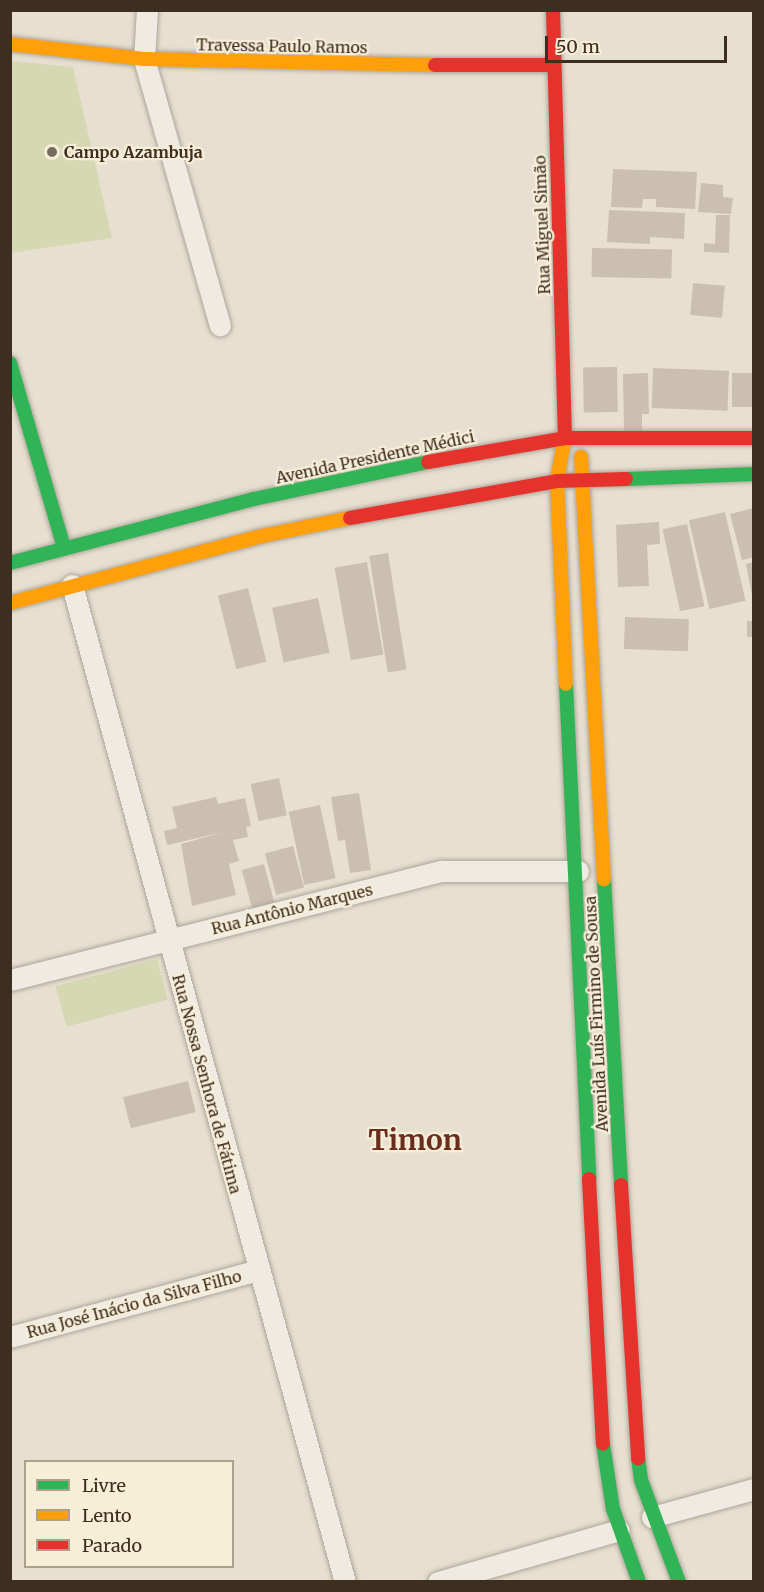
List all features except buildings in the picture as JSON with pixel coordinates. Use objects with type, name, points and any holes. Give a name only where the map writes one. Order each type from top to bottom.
[{"type":"main road","name":"Rua Miguel Simão","points":[[553,10],[565,438]]},
{"type":"main road","name":"Travessa Paulo Ramos","points":[[10,44],[144,59],[554,65]]},
{"type":"main road","points":[[10,363],[64,548]]},
{"type":"main road","name":"Avenida Presidente Médici","points":[[10,563],[254,499],[565,438],[753,438]]},
{"type":"main road","name":"Avenida Luís Firmino de Sousa","points":[[565,438],[556,481],[578,871],[585,1042],[612,1292],[641,1480],[652,1517],[679,1581]]},
{"type":"main road","name":"Avenida Luís Firmino de Sousa","points":[[580,438],[615,1041],[612,1292],[601,1434],[619,1530],[639,1581]]},
{"type":"main road","points":[[10,603],[262,536],[556,481],[753,474]]},
{"type":"main road","points":[[254,499],[262,536]]},
{"type":"main road","points":[[585,1042],[615,1041]]},
{"type":"street","points":[[147,10],[144,59],[220,326]]},
{"type":"street","name":"Rua Nossa Senhora de Fátima","points":[[72,585],[345,1581]]},
{"type":"street","name":"Rua Antônio Marques","points":[[10,980],[441,871],[509,867],[578,871]]},
{"type":"street","name":"Rua José Inácio da Silva Filho","points":[[10,1337],[258,1270]]},
{"type":"street","points":[[652,1517],[753,1489]]},
{"type":"street","points":[[438,1581],[619,1530]]},
{"type":"green space","name":"Campo Azambuja","points":[[10,61],[73,67],[112,238],[11,253]]},
{"type":"green space","points":[[157,959],[168,1000],[66,1027],[56,986]]},
{"type":"traffic: fast","points":[[10,363],[64,548]]},
{"type":"traffic: fast","points":[[10,563],[254,499],[428,462]]},
{"type":"traffic: fast","points":[[626,479],[754,474]]},
{"type":"traffic: fast","points":[[566,684],[589,1179]]},
{"type":"traffic: fast","points":[[604,879],[621,1185]]},
{"type":"traffic: fast","points":[[603,1444],[613,1509],[639,1582]]},
{"type":"traffic: fast","points":[[638,1458],[641,1480],[679,1582]]},
{"type":"traffic: slow","points":[[10,44],[144,59],[435,65]]},
{"type":"traffic: slow","points":[[565,436],[557,481],[566,684]]},
{"type":"traffic: slow","points":[[581,457],[604,879]]},
{"type":"traffic: slow","points":[[10,603],[262,536],[350,518]]},
{"type":"traffic: jam","points":[[553,10],[565,436]]},
{"type":"traffic: jam","points":[[435,65],[554,65]]},
{"type":"traffic: jam","points":[[428,462],[565,438],[754,438]]},
{"type":"traffic: jam","points":[[350,518],[557,481],[626,479]]},
{"type":"traffic: jam","points":[[589,1179],[603,1444]]},
{"type":"traffic: jam","points":[[621,1185],[638,1458]]},
{"type":"place","name":"Campo Azambuja","points":[[52,152]]},
{"type":"district","name":"Timon","points":[[415,1140]]}]
